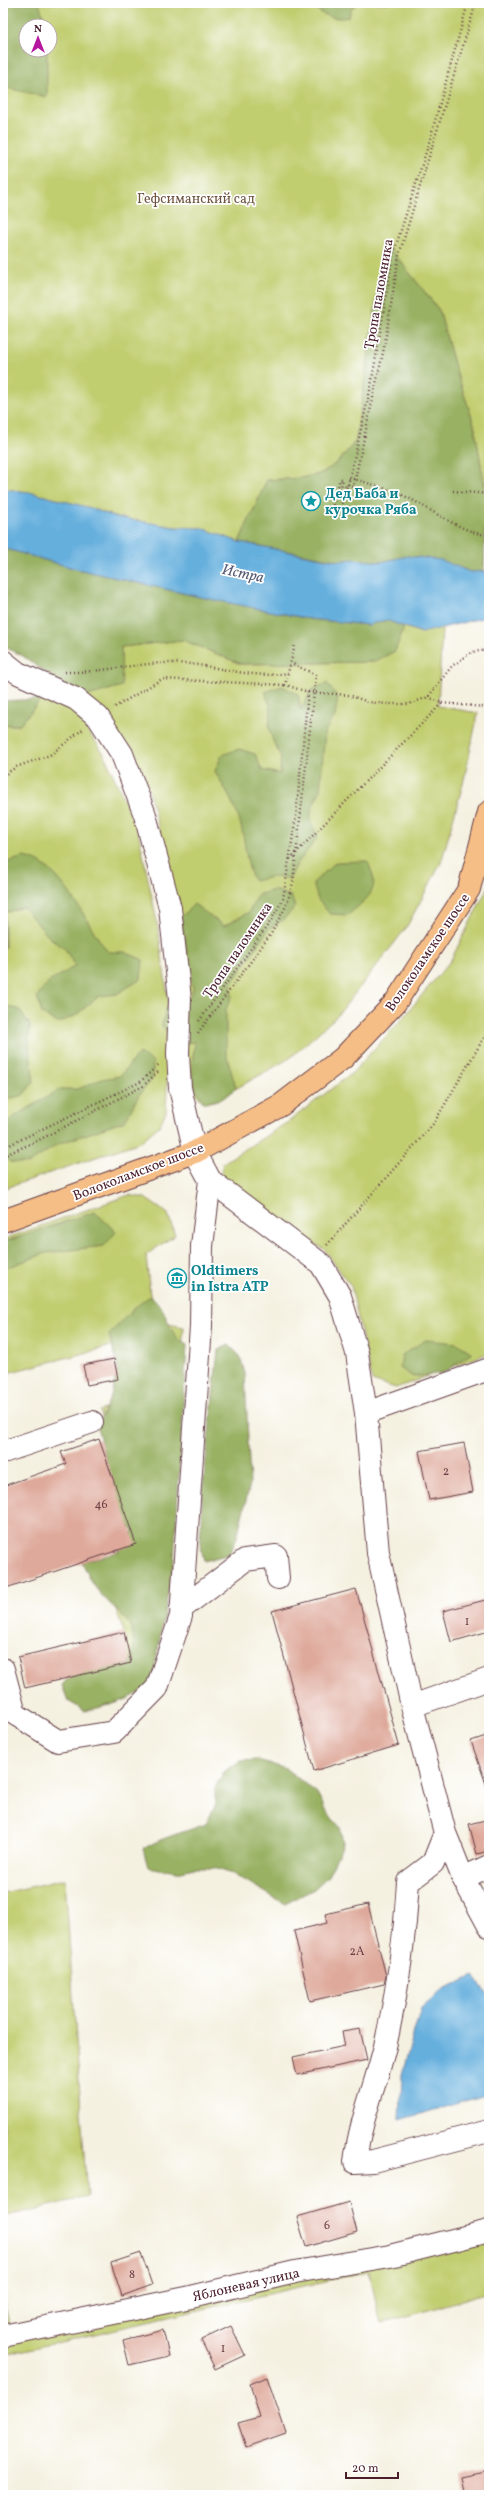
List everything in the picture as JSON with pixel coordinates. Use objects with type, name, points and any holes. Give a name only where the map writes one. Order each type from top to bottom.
[{"type":"main road","name":"Волоколамское шоссе","points":[[3,1221],[195,1152],[281,1105],[343,1058],[395,1003],[469,890],[489,812]]},
{"type":"street","points":[[4,664],[18,673],[76,699],[98,717],[122,754],[145,815],[163,880],[174,937],[180,998],[180,1088],[195,1152],[210,1180],[321,1264],[342,1303],[357,1353],[366,1413],[378,1553],[412,1706],[444,1833],[463,1878],[489,1926]]},
{"type":"street","points":[[3,1669],[15,1714],[58,1741],[114,1732],[157,1688],[182,1609],[201,1326],[202,1246],[210,1180]]},
{"type":"street","points":[[366,1413],[489,1369]]},
{"type":"street","points":[[3,1452],[92,1422]]},
{"type":"street","points":[[182,1609],[244,1560],[276,1556],[278,1578]]},
{"type":"street","points":[[412,1706],[489,1679]]},
{"type":"street","points":[[444,1833],[433,1863],[408,1882],[404,1946],[386,2042],[357,2138],[355,2162],[373,2161],[489,2131]]},
{"type":"street","points":[[463,1878],[489,1866]]},
{"type":"street","name":"Яблоневая улица","points":[[3,2336],[191,2297],[295,2272],[390,2256],[489,2231]]},
{"type":"path","name":"Тропа паломника","points":[[347,484],[339,511],[334,510],[335,506],[333,505],[340,479],[343,479],[340,492],[343,492],[347,484],[350,478],[379,346],[393,255],[428,146],[468,3]]},
{"type":"path","points":[[347,484],[353,486],[355,479],[384,348],[398,255],[476,3]]},
{"type":"path","points":[[350,478],[400,494],[465,528],[489,535]]},
{"type":"path","points":[[453,491],[488,494]]},
{"type":"path","points":[[285,685],[295,645]]},
{"type":"path","points":[[3,776],[16,767],[50,755],[98,717],[162,679],[285,685],[314,694],[349,695],[368,702],[409,704],[428,697],[452,666],[472,652],[489,650]]},
{"type":"path","points":[[59,671],[104,670],[147,663],[186,663],[256,675],[288,673]]},
{"type":"path","points":[[3,1156],[39,1140],[143,1086],[179,1049],[207,1024],[270,934],[287,904],[297,852],[316,675],[290,663]]},
{"type":"path","name":"Тропа паломника","points":[[3,1148],[140,1082],[179,1049],[208,1012],[270,922],[283,899],[308,692]]},
{"type":"path","points":[[428,697],[442,703],[483,707]]},
{"type":"path","points":[[289,859],[442,703]]},
{"type":"path","points":[[321,1264],[324,1249],[434,1123],[489,1029]]},
{"type":"green space","name":"Гефсиманский сад","points":[[3,3],[489,3],[489,347],[486,494],[474,424],[454,364],[439,310],[385,242],[356,440],[336,463],[327,470],[308,477],[267,480],[239,542],[202,528],[175,527],[115,517],[91,508],[29,492],[3,489]]},
{"type":"green space","points":[[3,3],[39,3],[44,18],[18,18],[18,58],[47,58],[47,97],[3,87]]},
{"type":"green space","points":[[311,3],[358,3],[351,9],[349,17],[338,18],[323,14]]},
{"type":"green space","points":[[385,242],[439,310],[454,364],[474,424],[486,494],[484,571],[470,572],[441,560],[408,556],[381,562],[352,559],[340,561],[239,542],[267,480],[308,477],[327,470],[336,463],[356,440]]},
{"type":"green space","points":[[3,548],[73,568],[200,597],[310,619],[368,625],[387,620],[404,627],[395,651],[373,662],[241,664],[183,640],[121,647],[122,686],[81,698],[23,656],[3,646]]},
{"type":"green space","points":[[404,627],[422,633],[442,627],[438,706],[478,713],[464,780],[441,863],[406,928],[338,1015],[290,1058],[223,1096],[203,1102],[190,1088],[169,867],[148,788],[130,750],[81,698],[121,647],[183,640],[241,664],[373,662],[395,651]]},
{"type":"green space","points":[[327,683],[338,698],[335,716],[325,731],[320,791],[312,807],[310,820],[318,837],[297,864],[290,878],[272,877],[254,881],[251,875],[238,815],[215,771],[222,755],[239,749],[255,754],[262,770],[280,774],[281,757],[273,741],[269,727],[271,709],[265,692],[282,686],[298,694],[301,710],[311,690]]},
{"type":"green space","points":[[41,699],[70,707],[103,752],[138,831],[157,922],[170,1012],[166,1112],[159,1126],[140,1142],[3,1189],[3,725],[20,725]]},
{"type":"green space","points":[[41,699],[20,725],[3,725],[3,701]]},
{"type":"green space","points":[[23,857],[37,861],[61,882],[72,896],[108,952],[125,952],[143,960],[141,979],[117,994],[99,996],[75,1016],[58,1023],[42,1014],[37,996],[49,982],[75,966],[65,949],[49,937],[23,907],[5,913],[5,947],[3,948],[3,864]]},
{"type":"green space","points":[[367,861],[373,879],[373,886],[368,897],[348,915],[330,914],[318,900],[313,883],[336,862]]},
{"type":"green space","points":[[489,885],[489,1353],[396,1388],[372,1381],[351,1286],[324,1249],[237,1204],[218,1187],[223,1163],[288,1122],[352,1073],[402,1019],[451,960]]},
{"type":"green space","points":[[274,890],[291,896],[295,907],[283,920],[269,929],[231,985],[232,996],[226,1009],[226,1053],[236,1088],[222,1099],[205,1103],[199,1095],[193,1081],[192,1060],[195,1042],[179,1044],[162,1026],[166,1007],[183,1005],[193,990],[181,917],[194,904],[224,926],[249,912],[257,895]]},
{"type":"green space","points":[[3,1005],[20,1010],[30,1025],[29,1046],[34,1082],[22,1096],[3,1099]]},
{"type":"green space","points":[[139,1053],[153,1062],[152,1080],[140,1093],[125,1121],[58,1144],[28,1164],[10,1162],[3,1155],[3,1125],[6,1122],[60,1089],[78,1089],[102,1079],[120,1076]]},
{"type":"green space","points":[[129,1195],[145,1198],[168,1214],[175,1235],[146,1255],[152,1315],[168,1324],[184,1327],[153,1658],[139,1692],[114,1704],[99,1706],[83,1702],[73,1696],[68,1677],[124,1632],[113,1601],[143,1546],[99,1411],[113,1406],[124,1343],[3,1374],[3,1239]]},
{"type":"green space","points":[[95,1212],[116,1232],[104,1246],[46,1253],[3,1269],[3,1242]]},
{"type":"green space","points":[[150,1296],[163,1310],[170,1326],[178,1338],[187,1345],[174,1559],[152,1684],[136,1695],[112,1704],[85,1711],[68,1701],[62,1685],[75,1671],[130,1664],[133,1649],[131,1628],[120,1613],[95,1587],[82,1562],[119,1551],[129,1540],[133,1531],[122,1516],[97,1427],[111,1396],[118,1368],[109,1335],[133,1309]]},
{"type":"green space","points":[[426,1340],[457,1343],[472,1353],[443,1373],[413,1377],[400,1368],[402,1355]]},
{"type":"green space","points":[[229,1345],[240,1356],[245,1373],[250,1484],[237,1537],[229,1554],[204,1561],[200,1542],[203,1487],[218,1350]]},
{"type":"green space","points":[[258,1760],[286,1769],[317,1793],[328,1814],[340,1827],[343,1844],[328,1876],[314,1889],[285,1904],[236,1875],[214,1868],[194,1868],[177,1872],[148,1867],[143,1849],[166,1838],[206,1824],[215,1806],[215,1787],[225,1771],[240,1761]]},
{"type":"green space","points":[[65,1879],[87,2197],[3,2217],[3,1893]]},
{"type":"green space","points":[[489,2238],[489,2292],[381,2324],[369,2271],[3,2355],[3,2342]]},
{"type":"green space","points":[[3,2300],[13,2335],[3,2336]]},
{"type":"water","name":"Истра","points":[[3,489],[29,492],[91,508],[115,517],[174,527],[202,528],[239,542],[326,559],[340,561],[352,559],[381,562],[408,556],[441,560],[470,572],[489,571],[489,616],[422,633],[386,620],[368,625],[310,619],[200,597],[73,568],[3,548]]},
{"type":"water","points":[[474,1976],[489,1997],[489,2094],[400,2120],[402,2074],[421,2008],[443,1989]]},
{"type":"building","points":[[114,1359],[118,1379],[87,1385],[83,1365]]},
{"type":"building","points":[[99,1439],[136,1544],[3,1589],[3,1486],[66,1464],[61,1452]]},
{"type":"building","points":[[464,1443],[473,1492],[429,1500],[419,1451]]},
{"type":"building","points":[[356,1589],[399,1745],[314,1771],[272,1611]]},
{"type":"building","points":[[489,1599],[489,1631],[451,1642],[443,1611]]},
{"type":"building","points":[[124,1632],[131,1663],[25,1688],[18,1657]]},
{"type":"building","points":[[489,1735],[489,1786],[487,1787],[471,1741]]},
{"type":"building","points":[[489,1819],[489,1851],[477,1854],[469,1824]]},
{"type":"building","points":[[368,1904],[386,1976],[384,1984],[310,2001],[294,1931],[327,1923],[325,1914]]},
{"type":"building","points":[[360,2029],[367,2060],[297,2075],[293,2057],[345,2046],[342,2032]]},
{"type":"building","points":[[349,2202],[357,2232],[306,2247],[297,2217]]},
{"type":"building","points":[[141,2253],[152,2285],[122,2296],[111,2263]]},
{"type":"building","points":[[231,2326],[245,2355],[215,2369],[201,2340]]},
{"type":"building","points":[[163,2330],[169,2356],[129,2365],[123,2340]]},
{"type":"building","points":[[267,2377],[286,2433],[246,2447],[238,2423],[260,2417],[250,2384]]},
{"type":"building","points":[[489,2471],[489,2495],[465,2495],[461,2477]]},
{"type":"place","name":"Дед Баба и курочка Ряба","points":[[311,501]]},
{"type":"place","name":"Oldtimers in Istra ATP","points":[[177,1278]]}]
